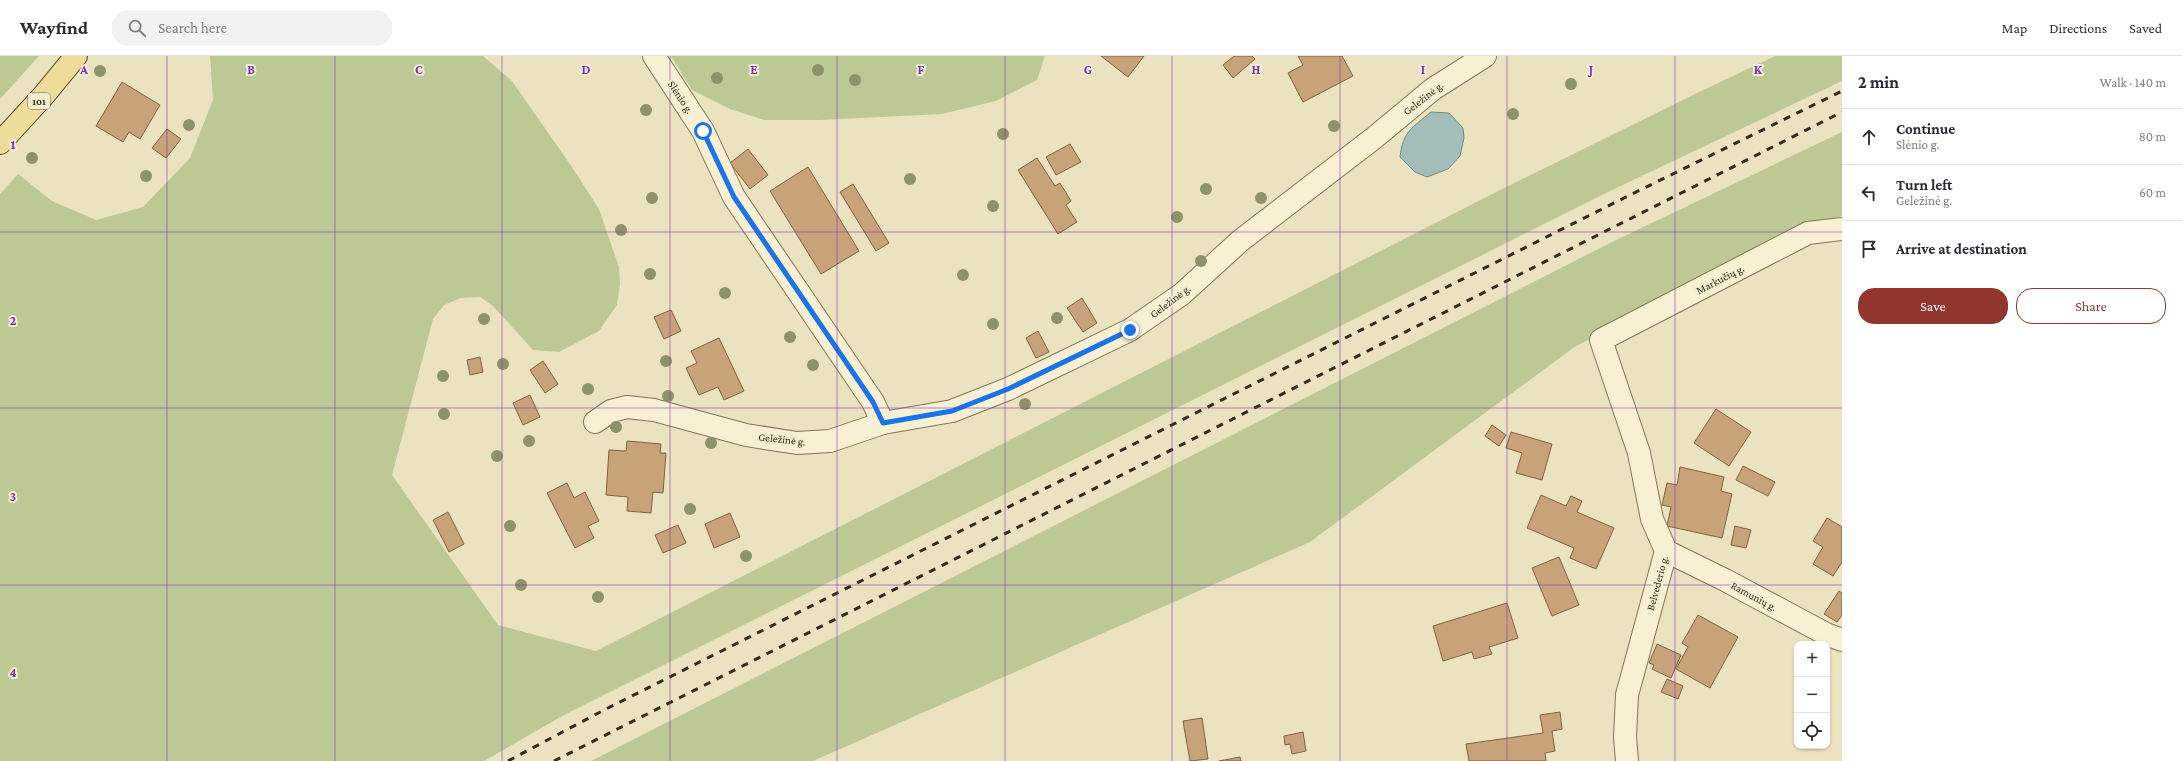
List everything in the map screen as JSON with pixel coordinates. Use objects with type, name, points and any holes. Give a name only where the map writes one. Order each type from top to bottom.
[{"type":"main road","name":"101","points":[[0,143],[44,95],[76,56]]},
{"type":"street","name":"Slėnio g.","points":[[654,56],[703,131],[734,197],[873,402],[883,423]]},
{"type":"street","name":"Geležinė g.","points":[[595,422],[611,411],[627,407],[654,410],[746,435],[797,443],[830,441],[883,423],[952,411],[1008,389],[1130,330],[1182,294],[1240,241],[1374,138],[1433,89],[1485,56]]},
{"type":"street","name":"Markučių g.","points":[[1601,340],[1808,233],[1842,229]]},
{"type":"street","name":"Belvederio g.","points":[[1601,340],[1639,454],[1652,519],[1666,551],[1627,695],[1625,737],[1627,761]]},
{"type":"street","name":"Ramunių g.","points":[[1666,551],[1826,634],[1842,640]]},
{"type":"green space","points":[[0,56],[39,56],[0,99]]},
{"type":"green space","points":[[210,56],[483,56],[512,81],[572,167],[599,209],[619,267],[620,284],[617,305],[599,331],[559,352],[533,350],[493,306],[480,297],[461,298],[444,305],[433,319],[392,475],[498,625],[596,651],[1502,189],[1775,56],[1842,56],[1842,81],[1610,191],[564,715],[484,761],[0,761],[0,194],[18,174],[52,201],[96,220],[143,207],[190,158],[213,100]]},
{"type":"green space","points":[[671,56],[1045,56],[1037,80],[996,101],[942,114],[820,120],[764,120],[730,109],[692,90]]},
{"type":"green space","points":[[1842,132],[1842,216],[1799,227],[1573,348],[1310,542],[813,761],[591,761],[1612,242]]},
{"type":"water","points":[[1431,112],[1449,113],[1463,128],[1464,138],[1460,156],[1448,169],[1427,177],[1415,172],[1400,157],[1403,141],[1406,136],[1414,126]]},
{"type":"building","points":[[1101,56],[1144,56],[1128,77]]},
{"type":"building","points":[[1234,56],[1252,56],[1255,59],[1233,78],[1223,65]]},
{"type":"building","points":[[1298,56],[1342,56],[1353,76],[1303,102],[1288,73],[1303,65]]},
{"type":"building","points":[[122,82],[160,105],[140,139],[129,132],[123,142],[96,126]]},
{"type":"building","points":[[167,129],[181,139],[166,158],[152,148]]},
{"type":"building","points":[[1070,144],[1081,162],[1056,175],[1046,157]]},
{"type":"building","points":[[748,149],[768,175],[750,189],[730,163]]},
{"type":"building","points":[[1037,158],[1055,186],[1060,183],[1071,201],[1066,205],[1077,222],[1058,234],[1018,170]]},
{"type":"building","points":[[808,167],[859,251],[821,274],[770,191]]},
{"type":"building","points":[[853,184],[889,243],[876,251],[840,192]]},
{"type":"building","points":[[1082,298],[1097,323],[1083,332],[1067,308]]},
{"type":"building","points":[[671,310],[681,331],[664,339],[654,317]]},
{"type":"building","points":[[1038,331],[1049,352],[1036,358],[1026,338]]},
{"type":"building","points":[[719,338],[744,391],[724,400],[718,387],[699,395],[686,368],[697,363],[691,351]]},
{"type":"building","points":[[480,357],[483,372],[470,375],[467,360]]},
{"type":"building","points":[[543,361],[558,384],[545,393],[530,370]]},
{"type":"building","points":[[530,395],[540,417],[523,425],[513,403]]},
{"type":"building","points":[[1716,409],[1751,432],[1729,466],[1694,443]]},
{"type":"building","points":[[1492,425],[1506,435],[1499,446],[1485,436]]},
{"type":"building","points":[[1511,432],[1552,444],[1542,480],[1516,473],[1522,453],[1506,448]]},
{"type":"building","points":[[627,441],[661,444],[660,453],[666,453],[663,493],[653,492],[651,513],[627,511],[628,497],[606,495],[609,450],[626,451]]},
{"type":"building","points":[[1743,466],[1775,482],[1768,496],[1736,480]]},
{"type":"building","points":[[1680,467],[1724,477],[1721,491],[1732,494],[1722,538],[1667,526],[1671,507],[1662,505],[1667,483],[1677,485]]},
{"type":"building","points":[[567,483],[574,498],[585,492],[599,521],[588,526],[594,538],[575,548],[547,493]]},
{"type":"building","points":[[1541,495],[1566,506],[1571,496],[1582,501],[1577,512],[1614,528],[1596,569],[1570,558],[1574,548],[1527,528]]},
{"type":"building","points":[[448,512],[464,544],[449,552],[433,520]]},
{"type":"building","points":[[730,513],[740,537],[714,548],[705,524]]},
{"type":"building","points":[[1827,518],[1842,527],[1842,562],[1833,576],[1813,564],[1823,547],[1813,541]]},
{"type":"building","points":[[678,525],[686,543],[663,553],[655,535]]},
{"type":"building","points":[[1735,526],[1751,530],[1746,548],[1731,545]]},
{"type":"building","points":[[1559,557],[1579,605],[1552,616],[1532,568]]},
{"type":"building","points":[[1839,591],[1842,593],[1842,615],[1837,622],[1824,614]]},
{"type":"building","points":[[1507,603],[1518,638],[1489,647],[1492,654],[1474,659],[1472,652],[1443,661],[1433,626]]},
{"type":"building","points":[[1698,615],[1738,637],[1710,688],[1676,669],[1688,647],[1682,643]]},
{"type":"building","points":[[1657,644],[1681,655],[1671,678],[1652,669],[1654,665],[1649,663]]},
{"type":"building","points":[[1667,679],[1683,686],[1678,699],[1661,692]]},
{"type":"building","points":[[1560,712],[1562,729],[1552,731],[1555,751],[1545,753],[1546,761],[1469,761],[1466,744],[1543,733],[1540,715]]},
{"type":"building","points":[[1202,718],[1208,759],[1190,761],[1183,721]]},
{"type":"building","points":[[1303,732],[1306,751],[1292,754],[1290,744],[1285,745],[1284,736]]},
{"type":"building","points":[[1240,757],[1241,761],[1219,761]]},
{"type":"railway","points":[[508,761],[604,710],[1632,194],[1842,91]]},
{"type":"railway","points":[[554,761],[1842,112]]},
{"type":"route","points":[[703,131],[734,197],[873,402],[883,423],[919,418],[952,411],[1008,389],[1130,330]]}]
